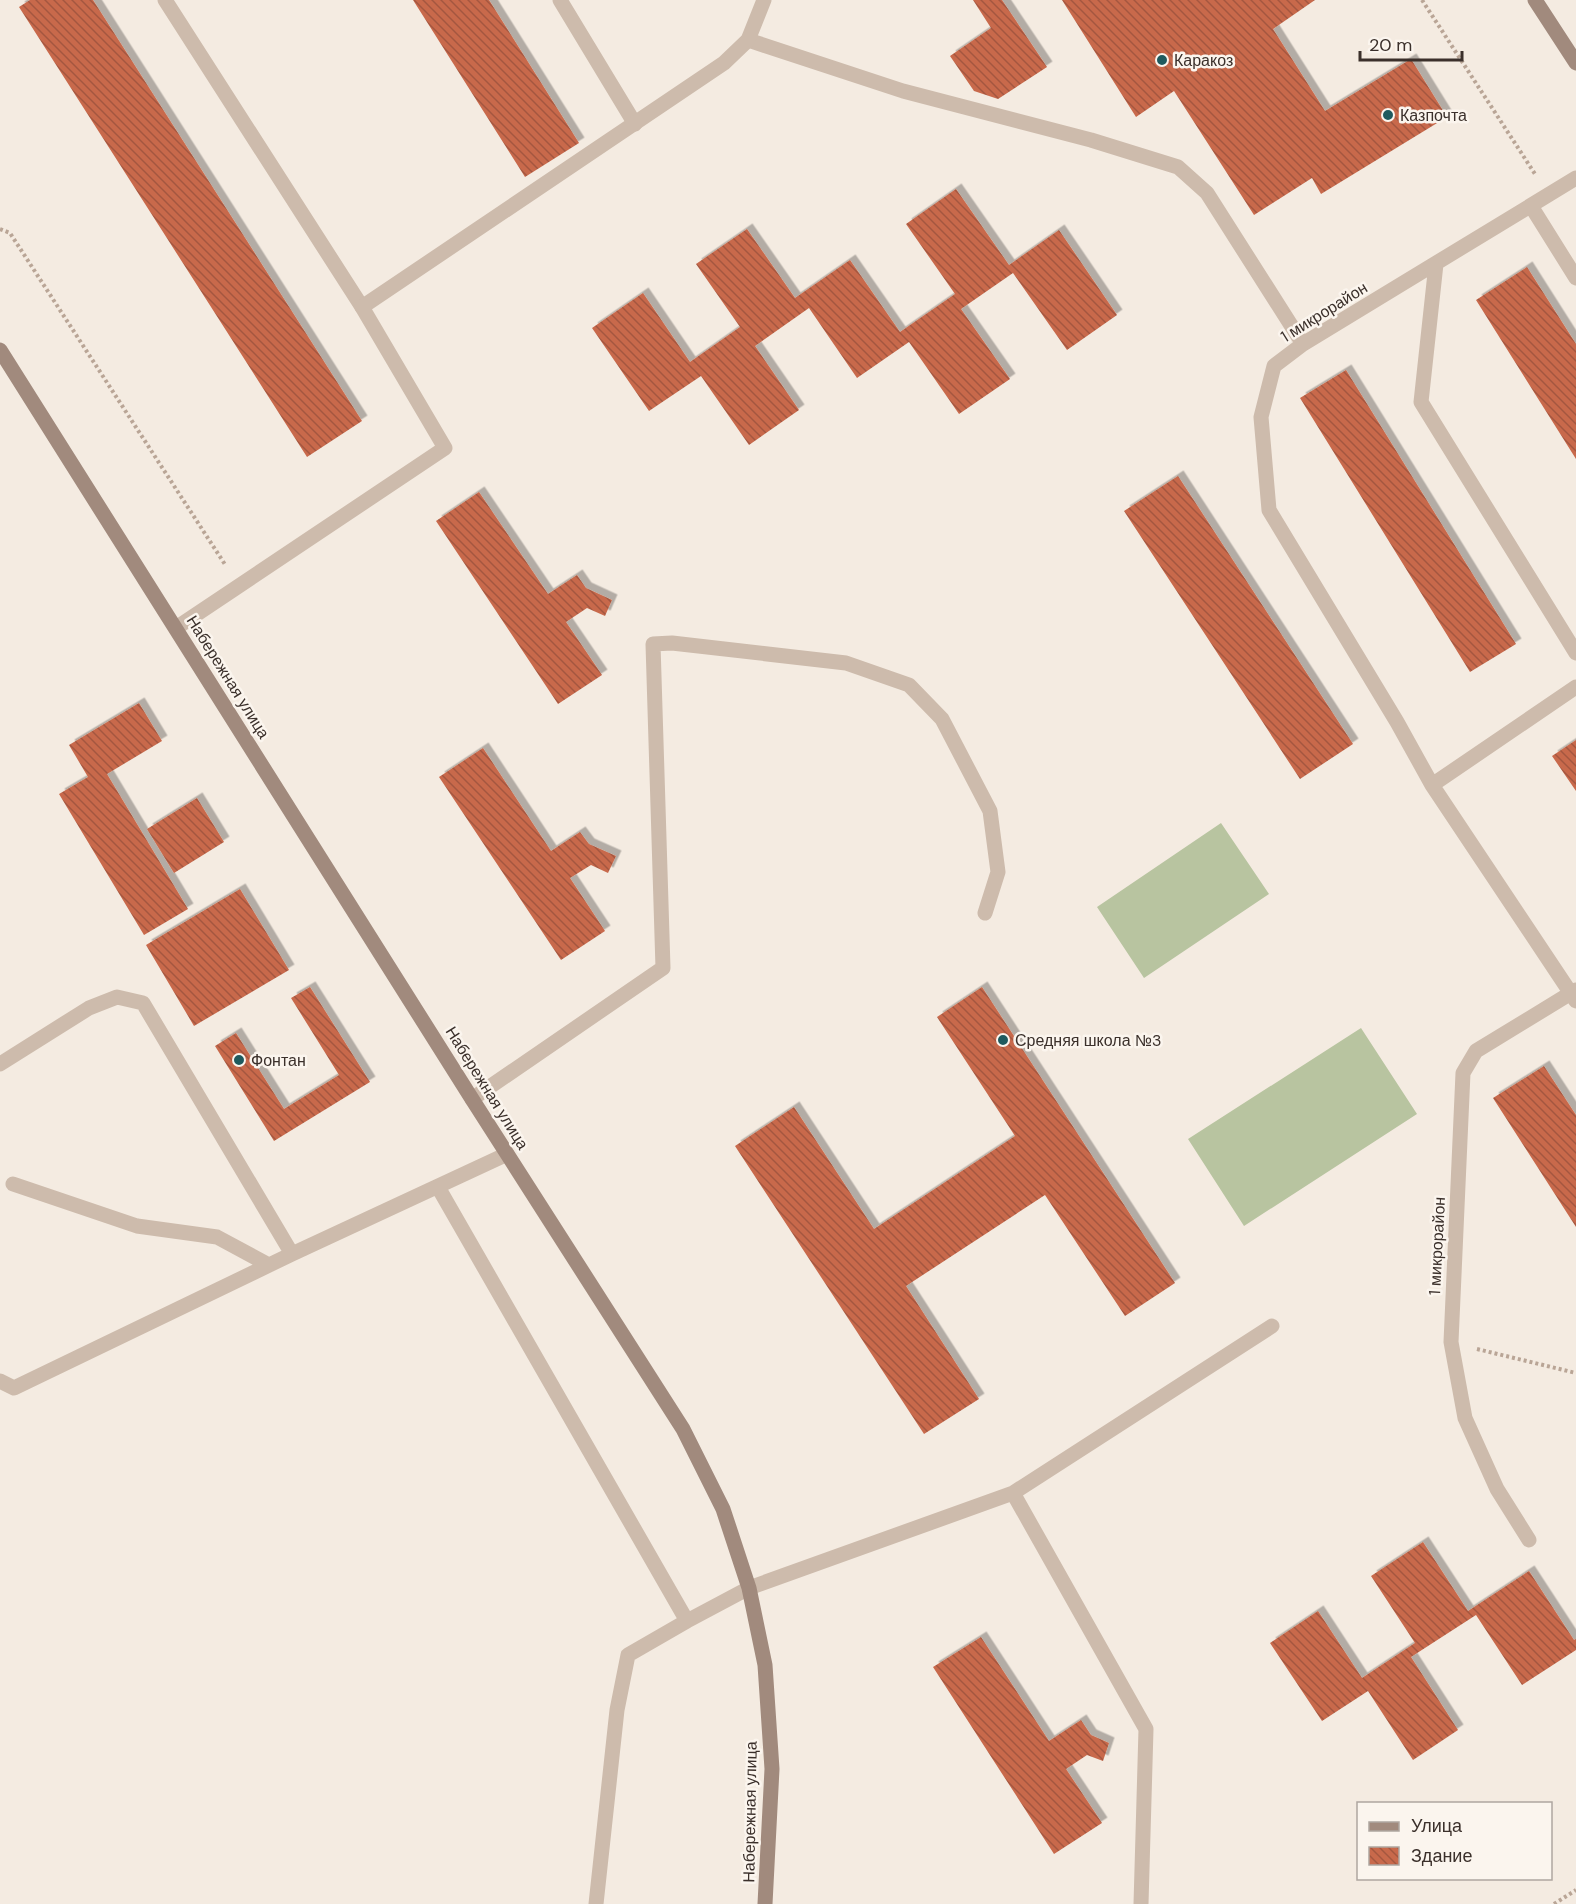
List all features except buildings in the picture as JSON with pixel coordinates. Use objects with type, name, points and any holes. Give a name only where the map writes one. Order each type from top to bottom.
[{"type":"street","points":[[165,0],[362,307],[446,448],[176,628]]},
{"type":"street","points":[[560,0],[635,124]]},
{"type":"street","points":[[362,307],[724,63],[748,40],[764,0]]},
{"type":"street","points":[[1535,0],[1576,63]]},
{"type":"street","points":[[748,40],[903,91],[1091,140],[1178,167],[1207,193],[1303,344]]},
{"type":"street","name":"1 микрорайон","points":[[1529,1540],[1497,1489],[1465,1418],[1450,1342],[1463,1073],[1476,1051],[1574,994],[1432,785],[1397,722],[1269,510],[1261,417],[1274,366],[1303,344],[1576,178]]},
{"type":"street","points":[[1531,206],[1576,278]]},
{"type":"street","points":[[1436,264],[1421,402],[1576,653]]},
{"type":"street","name":"Набережная улица","points":[[0,350],[683,1429],[723,1509],[749,1587],[765,1665],[772,1769],[765,1904]]},
{"type":"street","points":[[472,1099],[663,968],[653,644],[672,643],[846,663],[909,685],[942,719],[990,811],[998,872],[985,913]]},
{"type":"street","points":[[1432,785],[1576,687]]},
{"type":"street","points":[[0,1064],[89,1008],[117,997],[143,1003],[292,1254]]},
{"type":"street","points":[[0,1381],[14,1388],[292,1254],[507,1154]]},
{"type":"street","points":[[13,1184],[137,1226],[218,1237],[269,1265]]},
{"type":"street","points":[[438,1187],[687,1621]]},
{"type":"street","points":[[596,1904],[616,1710],[628,1655],[749,1587],[1013,1493],[1272,1326]]},
{"type":"street","points":[[1013,1493],[1146,1729],[1141,1904]]},
{"type":"path","points":[[1422,0],[1548,195]]},
{"type":"path","points":[[0,229],[10,233],[239,586]]},
{"type":"path","points":[[1450,1342],[1576,1373]]},
{"type":"path","points":[[1554,1904],[1576,1890]]},
{"type":"green space","points":[[1221,823],[1269,894],[1144,978],[1097,907]]},
{"type":"green space","points":[[1361,1028],[1417,1114],[1244,1226],[1188,1139]]},
{"type":"place","name":"Каракоз","points":[[1162,60]]},
{"type":"place","name":"Казпочта","points":[[1388,115]]},
{"type":"place","name":"Средняя школа №3","points":[[1003,1040]]},
{"type":"place","name":"Фонтан","points":[[239,1060]]}]
